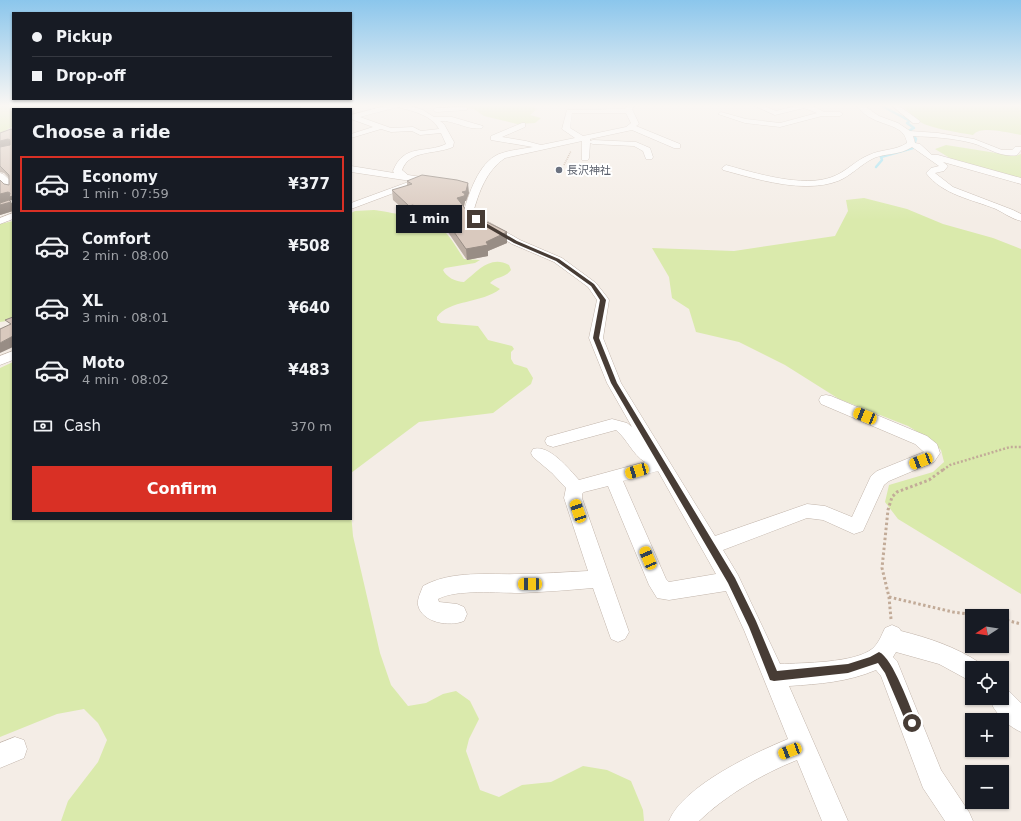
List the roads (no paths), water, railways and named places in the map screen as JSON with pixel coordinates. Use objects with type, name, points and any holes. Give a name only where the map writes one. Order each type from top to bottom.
[{"type":"street","points":[[405,177],[397,171],[399,165],[408,155],[439,150],[450,145],[449,143]]},
{"type":"street","points":[[535,143],[495,160],[471,187],[468,214],[516,242],[558,260],[592,285],[603,300],[596,338],[614,383],[732,581],[835,821]]},
{"type":"street","points":[[585,143],[585,158]]},
{"type":"street","points":[[605,143],[636,144],[647,150],[649,157]]},
{"type":"street","points":[[670,143],[677,146]]},
{"type":"street","points":[[980,143],[981,145],[1001,152],[1014,153],[1016,145]]},
{"type":"street","points":[[726,168],[761,177],[803,183],[833,180],[862,163],[865,159],[880,154],[901,150],[911,144],[939,158],[1021,181]]},
{"type":"street","points":[[920,149],[944,166],[941,169],[934,170],[930,173],[950,189],[1006,209],[1021,218]]},
{"type":"street","points":[[352,169],[444,183]]},
{"type":"street","points":[[0,176],[12,187]]},
{"type":"street","points":[[352,206],[422,180]]},
{"type":"street","points":[[0,221],[12,216]]},
{"type":"street","points":[[0,361],[12,355]]},
{"type":"street","points":[[710,546],[807,511],[825,513],[857,526],[877,481],[883,476],[928,458],[932,453],[931,448],[920,440],[826,400]]},
{"type":"street","points":[[553,441],[619,424],[624,428],[641,451],[661,464]]},
{"type":"street","points":[[539,452],[558,468],[576,488]]},
{"type":"street","points":[[618,632],[573,498],[573,491],[576,488],[661,464]]},
{"type":"street","points":[[613,477],[662,589],[669,591],[732,581]]},
{"type":"street","points":[[457,614],[432,610],[427,602],[430,593],[439,587],[482,583],[530,584],[600,579]]},
{"type":"street","points":[[774,676],[848,669],[872,661],[888,644],[914,645],[956,661],[965,667]]},
{"type":"street","points":[[888,644],[889,670],[912,723],[932,779],[960,821]]},
{"type":"street","points":[[1007,705],[1021,720]]},
{"type":"street","points":[[682,821],[692,809],[737,776],[765,761],[803,746]]},
{"type":"waterway","points":[[876,167],[882,160],[881,157],[913,148],[915,143]]},
{"type":"place","name":"長沢神社","points":[[559,170]]}]
